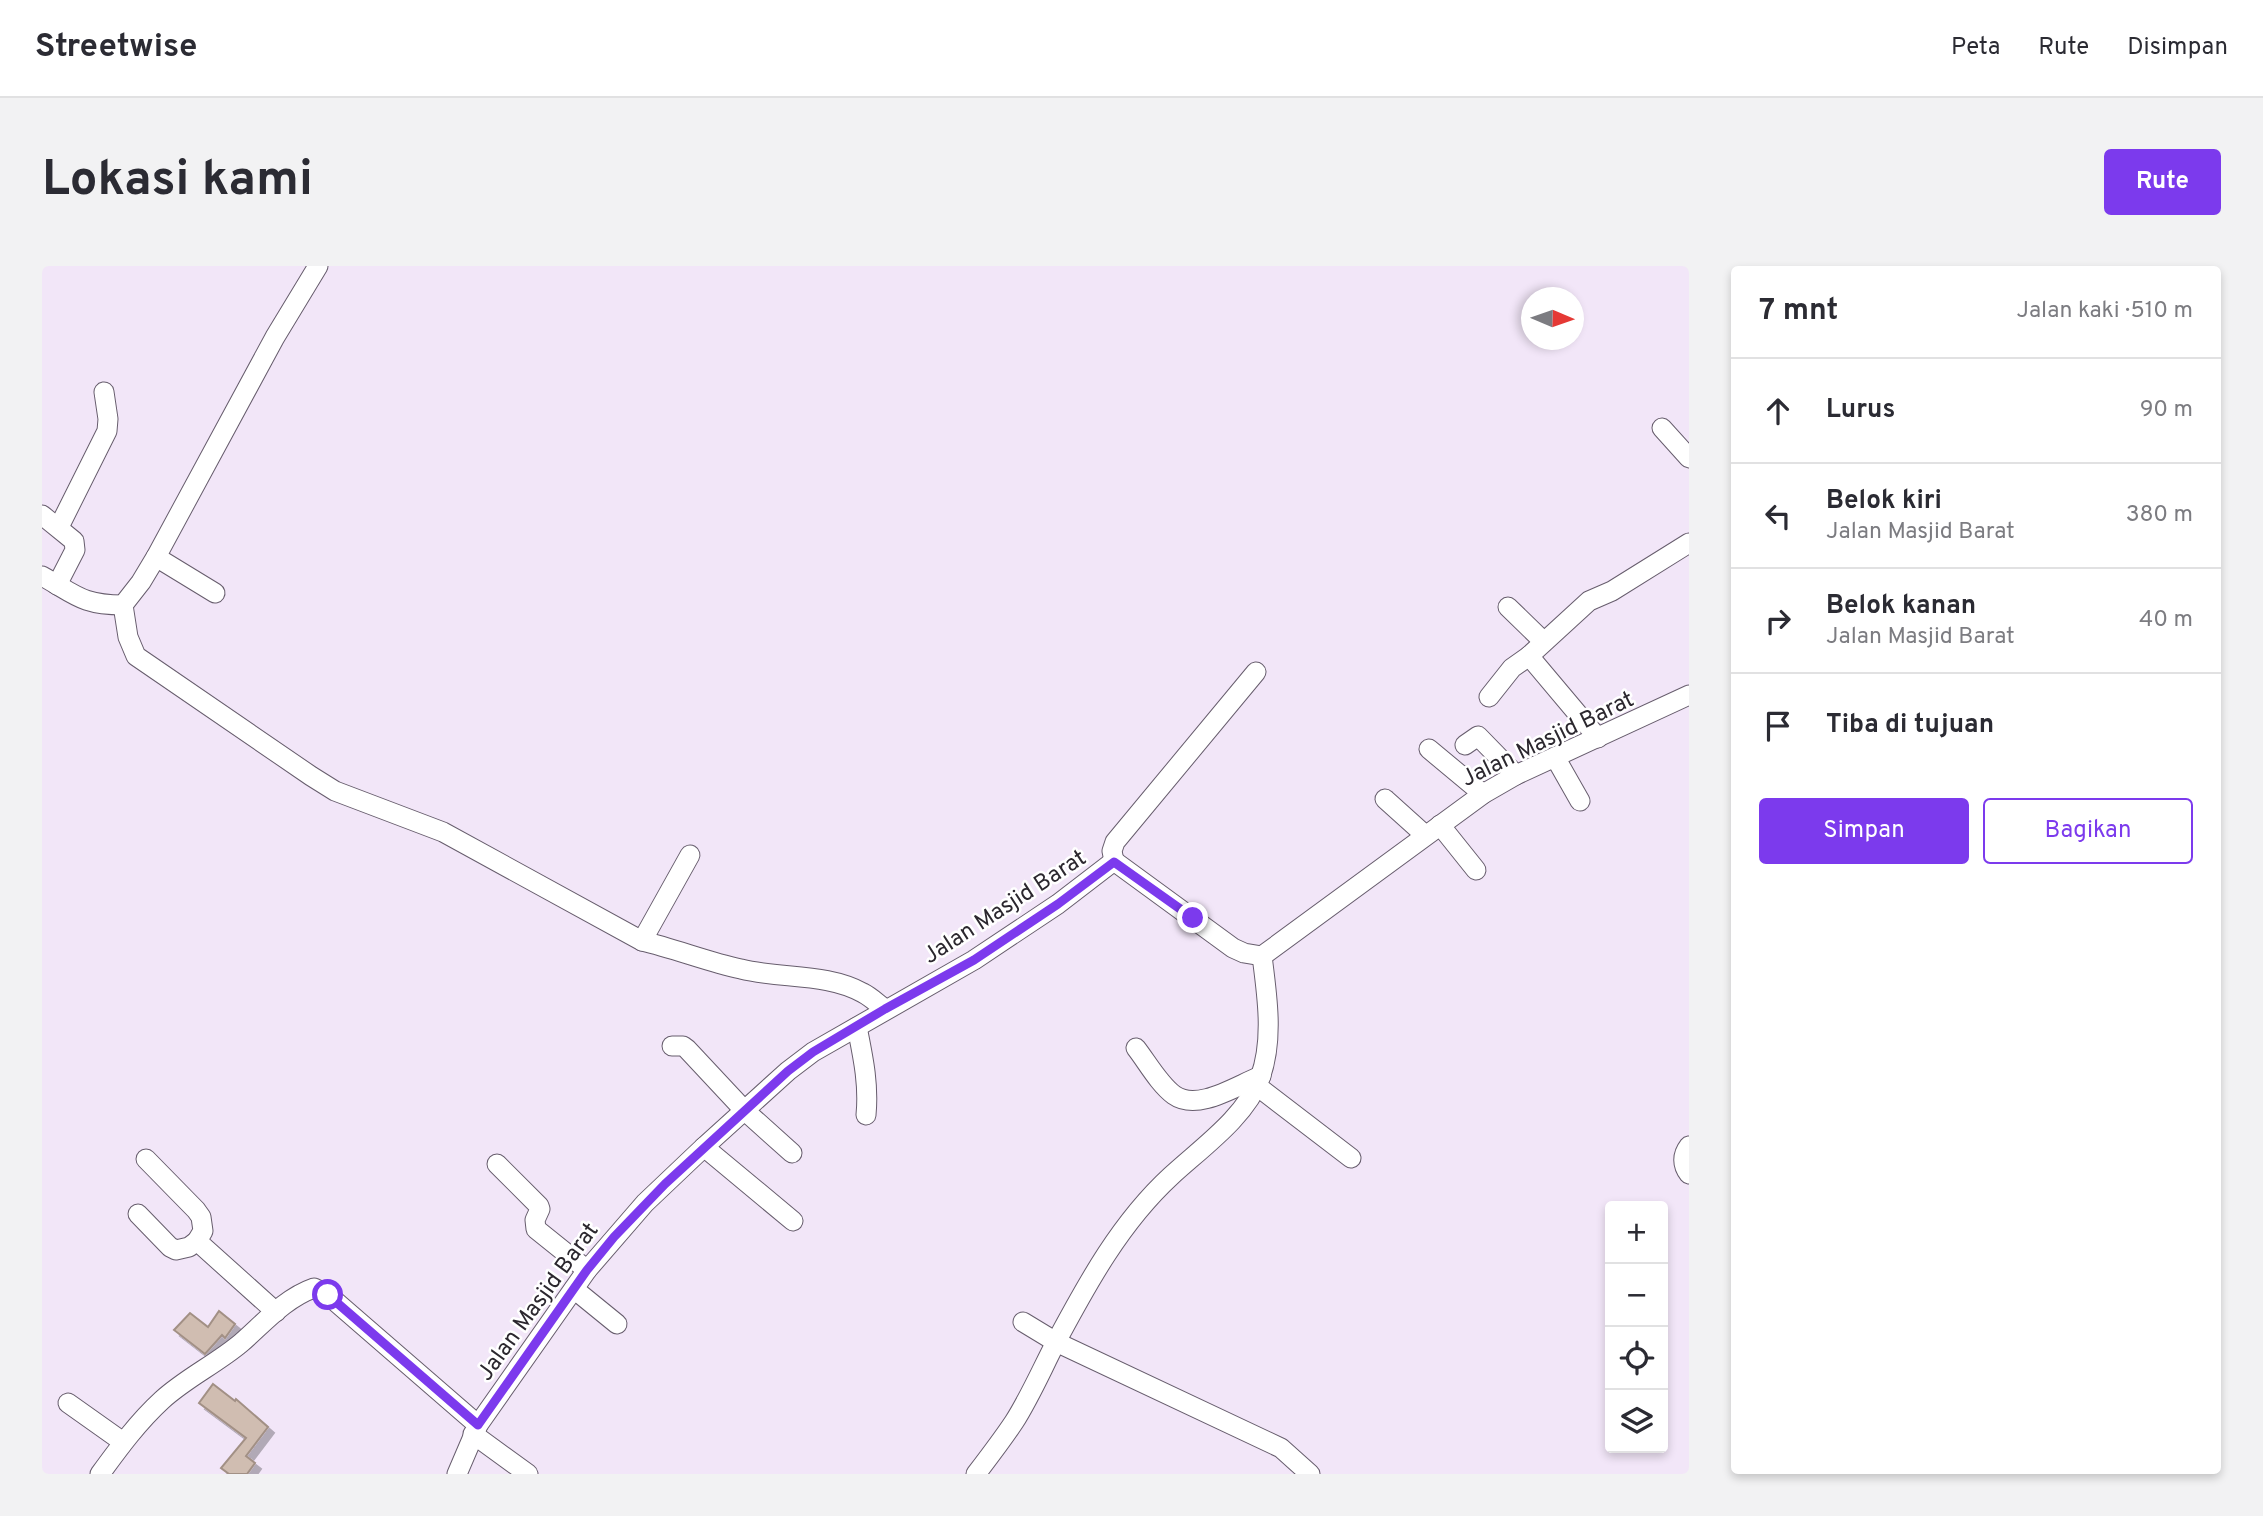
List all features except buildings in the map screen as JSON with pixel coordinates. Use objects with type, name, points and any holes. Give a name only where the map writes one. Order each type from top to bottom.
[{"type":"street","points":[[110,605],[141,582],[247,385],[318,266]]},
{"type":"street","points":[[58,527],[107,431],[104,392]]},
{"type":"street","points":[[1662,428],[1689,458]]},
{"type":"street","points":[[42,514],[74,541],[75,550],[50,581],[67,593],[110,605],[136,656],[311,776],[335,790],[443,832],[642,941],[742,970],[845,986],[863,993],[885,1009]]},
{"type":"street","points":[[1489,698],[1512,668],[1589,601],[1612,591],[1689,542]]},
{"type":"street","points":[[156,557],[215,593]]},
{"type":"street","points":[[1508,607],[1544,641]]},
{"type":"street","points":[[1528,656],[1598,738]]},
{"type":"street","points":[[1114,862],[1112,852],[1115,842],[1256,672]]},
{"type":"street","name":"Jalan Masjid Barat","points":[[457,1474],[475,1429],[587,1270],[637,1211],[744,1110],[813,1052],[974,960],[1058,904],[1114,862],[1233,948],[1262,957],[1483,794],[1516,775],[1689,695]]},
{"type":"street","points":[[1465,745],[1478,736],[1516,775]]},
{"type":"street","points":[[1429,749],[1483,794]]},
{"type":"street","points":[[1555,757],[1580,801]]},
{"type":"street","points":[[1385,799],[1432,830],[1475,870]]},
{"type":"street","points":[[642,941],[690,855]]},
{"type":"street","points":[[976,1474],[1014,1422],[1111,1245],[1170,1177],[1220,1132],[1259,1081],[1266,1046],[1268,1016],[1262,957]]},
{"type":"street","points":[[857,1027],[866,1069],[866,1115]]},
{"type":"street","points":[[672,1046],[678,1045],[687,1049],[744,1110],[792,1153]]},
{"type":"street","points":[[1136,1048],[1166,1087],[1175,1096],[1184,1099],[1206,1100],[1259,1081]]},
{"type":"street","points":[[1259,1081],[1350,1158]]},
{"type":"street","points":[[1689,1146],[1683,1159],[1689,1174]]},
{"type":"street","points":[[704,1147],[793,1221]]},
{"type":"street","points":[[138,1214],[176,1250],[189,1247],[203,1231],[201,1217],[146,1159]]},
{"type":"street","points":[[497,1164],[540,1209],[534,1224],[536,1229],[587,1270]]},
{"type":"street","points":[[197,1241],[276,1312]]},
{"type":"street","points":[[100,1474],[123,1442],[163,1399],[229,1353],[276,1312],[305,1291],[314,1288],[321,1290],[528,1474]]},
{"type":"street","points":[[573,1289],[617,1324]]},
{"type":"street","points":[[1023,1322],[1056,1342],[1281,1448],[1310,1474]]},
{"type":"street","points":[[68,1403],[123,1442]]},
{"type":"route","points":[[328,1295],[478,1425],[587,1270],[614,1237],[645,1203],[704,1147],[788,1071],[813,1052],[974,960],[1058,904],[1114,862],[1193,918]]}]
